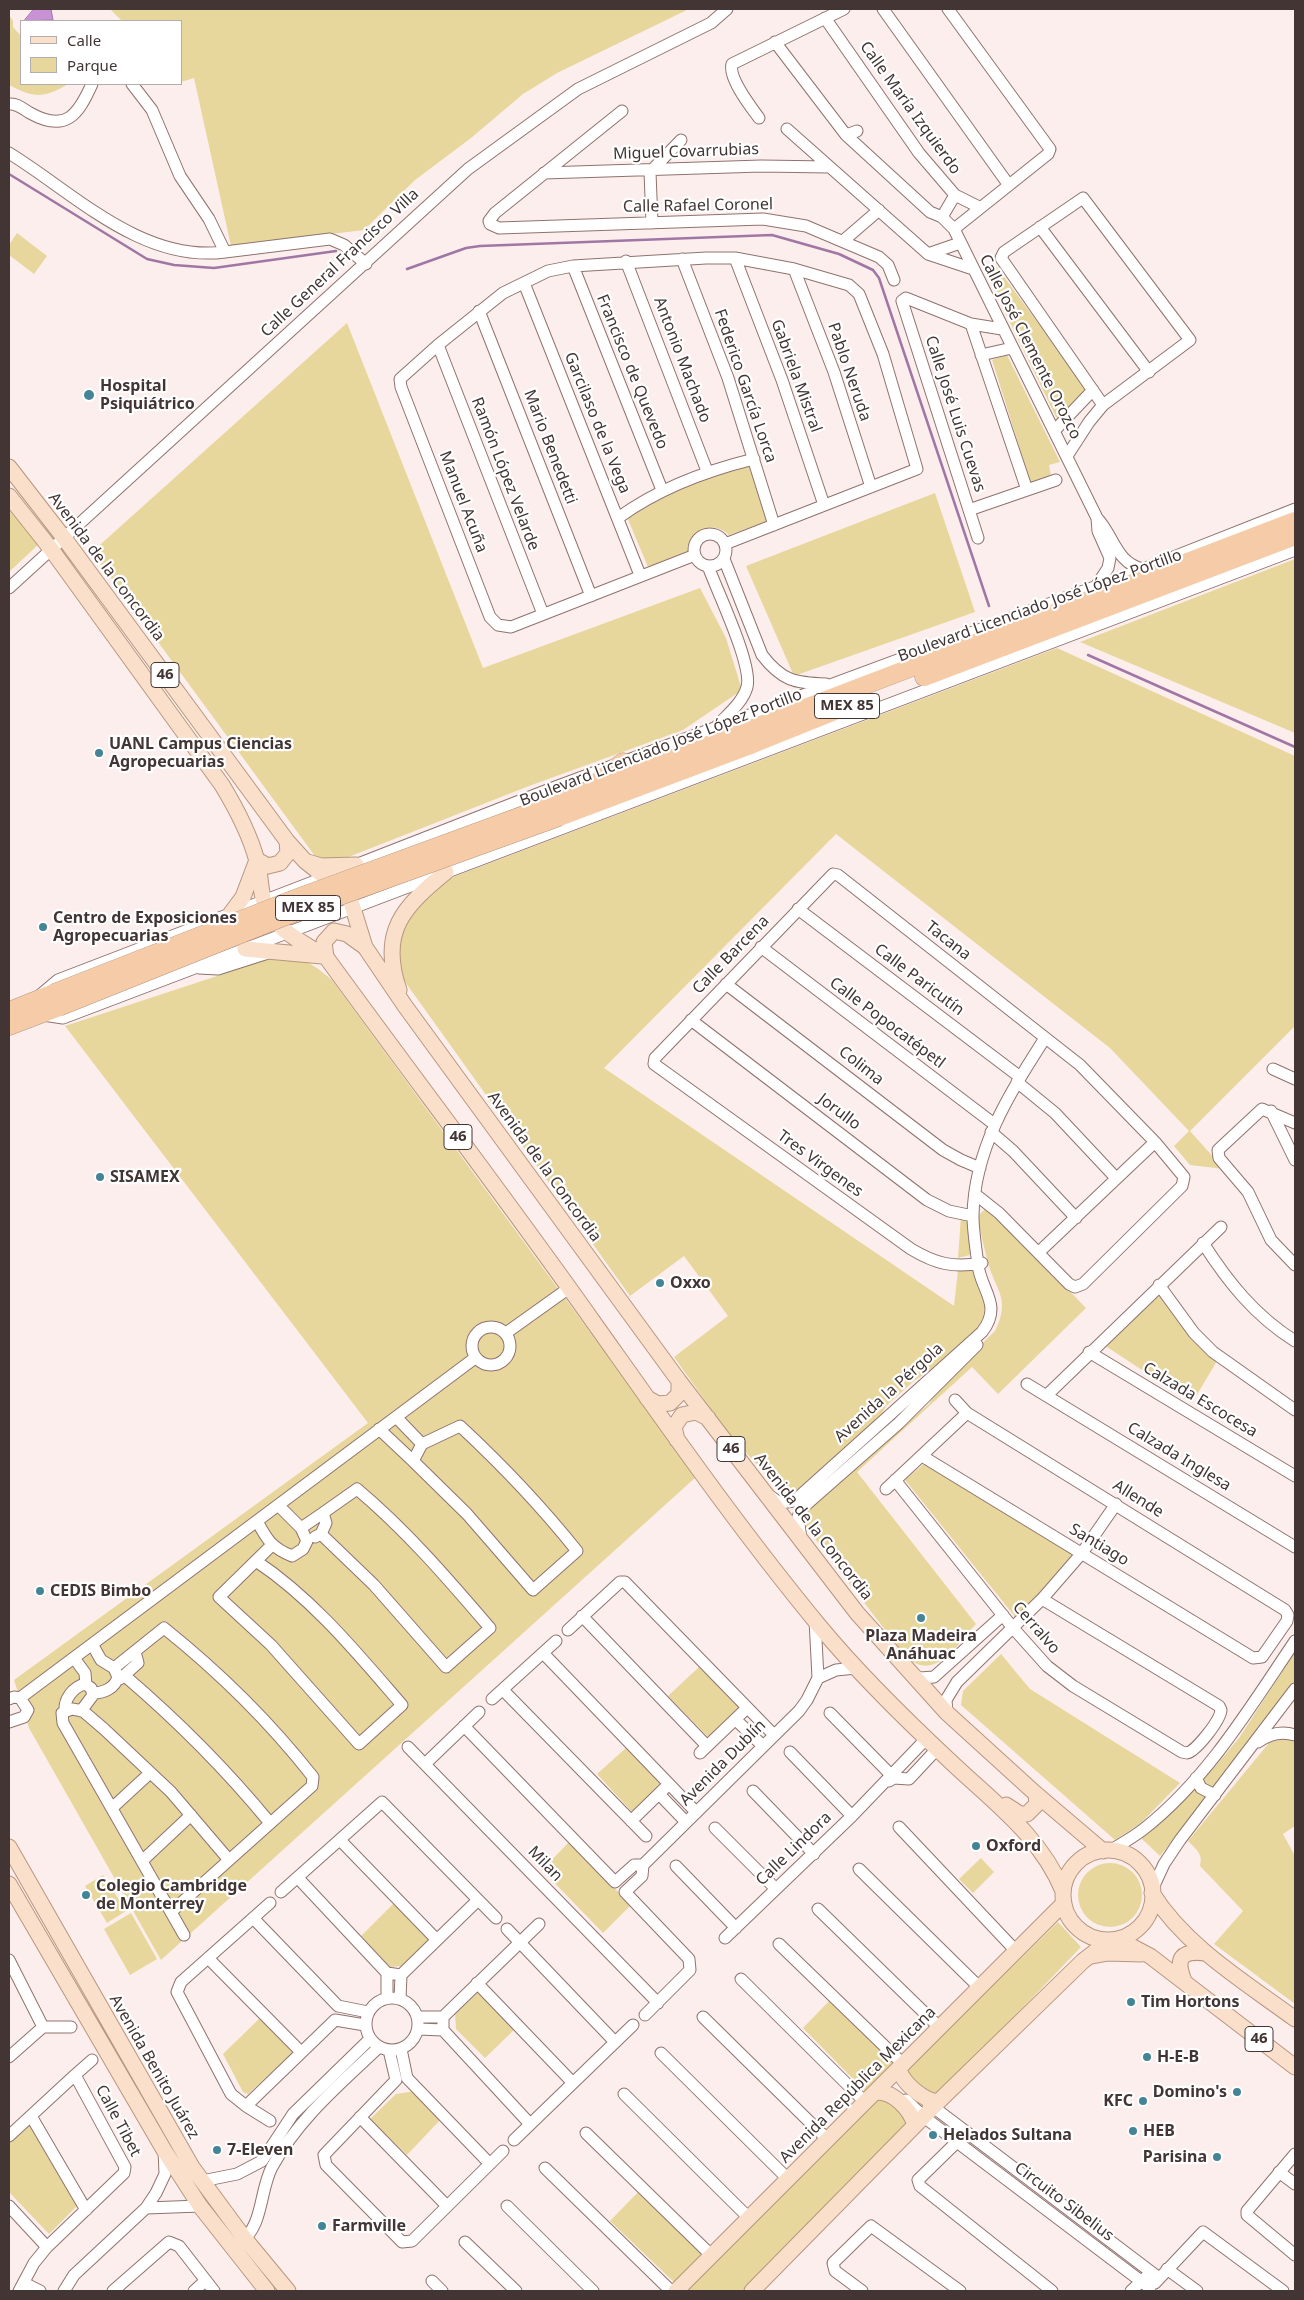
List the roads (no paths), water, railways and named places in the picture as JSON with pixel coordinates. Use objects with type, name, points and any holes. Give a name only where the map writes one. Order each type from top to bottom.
[{"type":"highway","points":[[1254,537],[1275,517]]},
{"type":"highway","name":"Boulevard Licenciado José López Portillo","points":[[557,811],[576,797],[1295,521]]},
{"type":"highway","name":"Boulevard Licenciado José López Portillo","points":[[9,1026],[37,1008],[297,898],[557,811],[1226,569],[1295,536]]},
{"type":"highway","points":[[576,797],[623,762]]},
{"type":"highway","name":"Boulevard Licenciado José López Portillo","points":[[9,1012],[37,1008]]},
{"type":"main road","name":"Avenida de la Concordia","points":[[9,468],[64,538],[287,840],[305,861],[326,877],[344,886],[353,906],[365,947],[405,1006],[678,1382],[709,1419],[759,1487],[858,1613],[910,1674],[947,1713],[1036,1794],[1107,1851]]},
{"type":"main road","name":"Avenida de la Concordia","points":[[9,496],[51,549],[222,785],[237,812],[257,860],[263,900],[272,917],[288,933],[326,957],[569,1288],[678,1443],[815,1620],[856,1668],[937,1749],[1034,1841],[1053,1866],[1063,1897]]},
{"type":"main road","points":[[231,913],[243,896],[257,860],[268,866],[280,863],[288,853],[287,840]]},
{"type":"main road","points":[[305,861],[322,866],[356,865]]},
{"type":"main road","points":[[405,1006],[392,960],[394,931],[403,913],[420,894],[446,872]]},
{"type":"main road","points":[[245,949],[326,957],[324,942],[334,931],[347,934],[365,947]]},
{"type":"main road","points":[[647,1398],[658,1404],[670,1403],[678,1394],[678,1382]]},
{"type":"main road","points":[[678,1443],[674,1427],[682,1415],[696,1412],[709,1419]]},
{"type":"main road","points":[[981,1790],[1016,1812],[1025,1814],[1035,1809],[1036,1794]]},
{"type":"main road","name":"Avenida Benito Juárez","points":[[9,1847],[192,2167],[245,2240],[288,2291]]},
{"type":"main road","points":[[1063,1897],[1069,1873],[1074,1866],[1092,1853],[1107,1851]]},
{"type":"main road","name":"46","points":[[1107,1851],[1128,1856],[1138,1863],[1146,1873],[1152,1892],[1175,1923],[1206,1953],[1295,2019]]},
{"type":"main road","name":"Avenida Benito Juárez","points":[[9,1884],[164,2150],[200,2206],[232,2249],[268,2291]]},
{"type":"main road","points":[[752,2291],[928,2113],[1087,1957],[1114,1939],[1127,1936],[1143,1923],[1148,1914],[1152,1892]]},
{"type":"main road","name":"46","points":[[1063,1897],[1067,1914],[1081,1931],[1090,1936],[1114,1939],[1150,1956],[1295,2066]]},
{"type":"main road","name":"Avenida República Mexicana","points":[[676,2291],[980,1988],[1020,1947],[1063,1897]]},
{"type":"main road","points":[[1020,1947],[1031,1942],[1055,1921],[1061,1922],[1082,1946],[1061,1970],[1063,1980]]},
{"type":"main road","points":[[1087,1957],[1122,1952],[1150,1956]]},
{"type":"main road","points":[[1184,1981],[1179,1964],[1180,1959],[1190,1952],[1206,1953]]},
{"type":"main road","points":[[901,2075],[928,2100],[928,2113],[912,2116],[900,2102],[885,2092],[887,2081],[901,2075]]},
{"type":"main road","points":[[164,2150],[173,2152],[192,2167]]},
{"type":"street","name":"Calle General Francisco Villa","points":[[9,588],[468,169],[578,89],[711,23],[727,9]]},
{"type":"street","points":[[759,118],[738,86],[731,68],[734,63],[844,9]]},
{"type":"street","points":[[883,9],[1008,184]]},
{"type":"street","points":[[948,9],[1048,145],[1049,152],[954,229]]},
{"type":"street","name":"Calle María Izquierdo","points":[[825,18],[919,153],[955,195],[979,207]]},
{"type":"street","name":"Calle José Clemente Orozco","points":[[775,42],[851,133],[930,212],[942,217],[954,229],[1097,518],[1107,528],[1124,560],[1133,567],[1143,570]]},
{"type":"street","points":[[9,104],[16,104],[36,116],[59,122],[70,118],[76,113],[91,85]]},
{"type":"street","points":[[133,85],[152,110],[180,176],[209,219],[225,252]]},
{"type":"street","points":[[544,172],[622,111]]},
{"type":"street","points":[[787,129],[928,254],[973,269]]},
{"type":"street","points":[[652,223],[650,175],[652,170],[680,140]]},
{"type":"street","points":[[9,153],[71,196],[131,232],[162,246],[209,254],[330,239],[344,246],[366,264]]},
{"type":"street","name":"Miguel Covarrubias","points":[[544,172],[829,167]]},
{"type":"street","name":"Calle Rafael Coronel","points":[[544,172],[491,217],[490,224],[500,228],[763,219],[806,226],[884,260],[892,270],[894,280]]},
{"type":"street","points":[[942,217],[955,195]]},
{"type":"street","points":[[1066,456],[1088,422],[1103,405],[1188,344],[1190,338],[1088,201],[1081,199],[1004,252],[1001,258],[1103,405]]},
{"type":"street","points":[[843,241],[879,210]]},
{"type":"street","points":[[1040,227],[1149,372]]},
{"type":"street","points":[[928,254],[960,242]]},
{"type":"street","points":[[438,345],[503,293],[548,271],[573,266],[626,261],[736,258],[794,269],[849,285],[855,289],[864,305],[883,354],[917,466],[914,471],[725,544]]},
{"type":"street","name":"Gabriela Mistral","points":[[736,258],[782,380],[824,505]]},
{"type":"street","name":"Federico García Lorca","points":[[682,259],[728,378],[774,525]]},
{"type":"street","name":"Antonio Machado","points":[[626,261],[707,471]]},
{"type":"street","name":"Francisco de Quevedo","points":[[573,266],[662,490]]},
{"type":"street","name":"Pablo Neruda","points":[[794,269],[834,372],[870,487]]},
{"type":"street","name":"Garcilaso de la Vega","points":[[524,282],[640,575]]},
{"type":"street","name":"Calle José Luis Cuevas","points":[[972,324],[906,298],[903,299],[902,303],[978,538]]},
{"type":"street","name":"Mario Benedetti","points":[[479,311],[591,596]]},
{"type":"street","points":[[1002,329],[972,324],[980,354],[1027,490]]},
{"type":"street","name":"Manuel Acuña","points":[[438,345],[403,375],[400,382],[490,617],[498,626],[511,627],[543,614]]},
{"type":"street","name":"Ramón López Velarde","points":[[438,345],[543,614]]},
{"type":"street","points":[[980,354],[1012,348]]},
{"type":"street","points":[[1055,430],[1093,390]]},
{"type":"street","points":[[618,518],[662,490],[707,471],[754,459]]},
{"type":"street","points":[[969,510],[1056,480]]},
{"type":"street","name":"Boulevard Licenciado José López Portillo","points":[[1295,509],[1143,570],[1097,585],[623,762],[58,980],[37,1008],[63,1018],[198,968],[353,906],[446,872],[1226,569],[1295,550]]},
{"type":"street","name":"Calle José Clemente Orozco","points":[[1097,518],[1098,531],[1110,558],[1108,568],[1097,585]]},
{"type":"street","points":[[724,559],[715,565],[708,566],[700,562],[695,555],[695,544],[702,536],[712,534],[718,536],[725,544],[724,559],[762,655],[778,674],[789,680],[830,684]]},
{"type":"street","points":[[543,614],[695,555]]},
{"type":"street","points":[[708,566],[745,660],[749,680],[745,694],[715,728]]},
{"type":"street","points":[[731,625],[740,617],[748,620]]},
{"type":"street","points":[[745,660],[756,663],[762,655]]},
{"type":"street","points":[[376,857],[368,870],[370,881],[376,889],[391,892]]},
{"type":"street","name":"Calle Barcena","points":[[655,1058],[830,875]]},
{"type":"street","name":"Tacana","points":[[830,875],[838,875],[1094,1078],[1155,1142],[1184,1177],[1182,1186],[1083,1284],[1075,1287],[1069,1284],[1039,1252]]},
{"type":"street","name":"Calle Paricutín","points":[[798,909],[1018,1079],[1055,1113],[1116,1178]]},
{"type":"street","points":[[231,913],[247,918],[252,926],[251,942],[245,949]]},
{"type":"street","name":"Calle Popocatépetl","points":[[761,948],[992,1128],[1076,1218]]},
{"type":"street","points":[[198,968],[218,969],[269,952]]},
{"type":"street","name":"Colima","points":[[726,984],[943,1150],[960,1160],[980,1168]]},
{"type":"street","name":"Jorullo","points":[[691,1020],[927,1200],[949,1211],[973,1216]]},
{"type":"street","points":[[980,1261],[973,1216],[980,1168],[992,1128],[1018,1079],[1045,1038]]},
{"type":"street","name":"Tres Virgenes","points":[[655,1058],[657,1066],[910,1249],[936,1263],[946,1265],[980,1261]]},
{"type":"street","points":[[1273,1069],[1295,1080]]},
{"type":"street","points":[[1295,1123],[1271,1111],[1260,1109],[1218,1150],[1219,1158],[1248,1192],[1271,1240],[1295,1265]]},
{"type":"street","points":[[1271,1111],[1295,1160]]},
{"type":"street","points":[[976,1194],[999,1213],[1039,1252],[1155,1142]]},
{"type":"street","points":[[1047,1395],[1089,1352],[1221,1227]]},
{"type":"street","points":[[1203,1243],[1227,1280],[1253,1309],[1295,1341]]},
{"type":"street","name":"Avenida la Pérgola","points":[[759,1487],[780,1502],[794,1501],[885,1426],[899,1423],[934,1381],[982,1341],[993,1328],[996,1318],[997,1301],[995,1291],[980,1261]]},
{"type":"street","points":[[1159,1285],[1194,1333],[1213,1352],[1295,1410]]},
{"type":"street","points":[[506,1333],[569,1288]]},
{"type":"street","points":[[494,1327],[506,1333],[510,1351],[503,1361],[491,1365],[480,1362],[475,1358],[472,1352],[473,1338],[482,1329],[494,1327]]},
{"type":"street","name":"Calzada Escocesa","points":[[1089,1352],[1295,1476]]},
{"type":"street","points":[[14,1699],[74,1658],[475,1358]]},
{"type":"street","name":"Calzada Inglesa","points":[[1027,1384],[1295,1547]]},
{"type":"street","name":"Allende","points":[[955,1400],[967,1413],[1285,1610],[1288,1615],[1287,1621],[1259,1659]]},
{"type":"street","points":[[886,1489],[967,1413]]},
{"type":"street","points":[[396,1417],[422,1444]]},
{"type":"street","points":[[379,1430],[466,1514],[533,1590],[577,1551],[547,1514],[492,1456],[460,1426],[422,1444],[413,1461]]},
{"type":"street","name":"Avenida la Pérgola","points":[[801,1540],[798,1517],[801,1509],[885,1426]]},
{"type":"street","name":"Santiago","points":[[922,1456],[1253,1658],[1259,1659]]},
{"type":"street","name":"Cerralvo","points":[[895,1480],[1013,1628],[1047,1666],[1073,1686],[1182,1752],[1191,1752],[1219,1718],[1222,1710],[1215,1702],[1042,1599]]},
{"type":"street","points":[[301,1528],[357,1490],[386,1513],[436,1564],[490,1628],[446,1667],[374,1585],[321,1534]]},
{"type":"street","points":[[947,1713],[946,1700],[957,1682],[1042,1599],[1082,1553],[1116,1504]]},
{"type":"street","points":[[278,1505],[301,1528],[307,1541]]},
{"type":"street","points":[[257,1521],[272,1545],[277,1550],[292,1556],[303,1549],[307,1541],[321,1534],[326,1523],[323,1513]]},
{"type":"street","points":[[256,1561],[281,1578],[340,1634],[402,1705],[359,1744],[271,1645],[219,1597],[272,1545]]},
{"type":"street","points":[[568,1630],[620,1582],[625,1582],[774,1735]]},
{"type":"street","points":[[910,1674],[928,1679],[945,1669],[1003,1615]]},
{"type":"street","points":[[582,1616],[704,1749],[747,1708]]},
{"type":"street","points":[[815,1620],[818,1678],[836,1670],[856,1668]]},
{"type":"street","points":[[114,1668],[164,1628],[243,1698],[313,1777],[312,1786],[171,1912]]},
{"type":"street","points":[[492,1699],[556,1641]]},
{"type":"street","points":[[1107,1851],[1144,1830],[1196,1778],[1226,1742],[1295,1641]]},
{"type":"street","points":[[92,1644],[101,1660],[114,1668],[121,1679],[179,1722],[232,1777],[270,1823]]},
{"type":"street","points":[[973,1644],[984,1656]]},
{"type":"street","points":[[134,1652],[138,1663],[104,1692],[81,1685],[67,1698],[65,1711],[62,1713],[62,1722],[184,1935]]},
{"type":"street","points":[[542,1653],[696,1812]]},
{"type":"street","points":[[74,1658],[85,1673],[90,1689],[81,1710]]},
{"type":"street","points":[[945,1669],[957,1682]]},
{"type":"street","name":"Avenida Dublín","points":[[658,2003],[690,1970],[689,1959],[625,1892],[642,1876],[643,1865],[799,1710],[818,1678]]},
{"type":"street","points":[[503,1690],[646,1836]]},
{"type":"street","points":[[1152,1892],[1169,1856],[1295,1690]]},
{"type":"street","points":[[9,1722],[21,1720],[26,1714],[26,1704],[14,1699]]},
{"type":"street","points":[[65,1711],[72,1709],[81,1710],[150,1773],[191,1815],[230,1860]]},
{"type":"street","points":[[424,1764],[479,1712]]},
{"type":"street","points":[[830,1713],[890,1779]]},
{"type":"street","points":[[736,1720],[763,1746]]},
{"type":"street","name":"Avenida Dublín","points":[[464,1726],[615,1882],[634,1865],[643,1865]]},
{"type":"street","points":[[1254,1744],[1271,1735],[1294,1732]]},
{"type":"street","name":"Calle Lindora","points":[[725,1938],[890,1779],[926,1738]]},
{"type":"street","name":"Milan","points":[[408,1747],[658,2003]]},
{"type":"street","name":"Calle Lindora","points":[[890,1779],[909,1778],[937,1749]]},
{"type":"street","points":[[790,1752],[852,1816]]},
{"type":"street","points":[[112,1808],[150,1773]]},
{"type":"street","points":[[1196,1778],[1201,1788],[1215,1795]]},
{"type":"street","points":[[631,1821],[669,1784]]},
{"type":"street","points":[[753,1791],[814,1854]]},
{"type":"street","points":[[659,1794],[686,1822]]},
{"type":"street","points":[[282,1892],[379,1802],[386,1804],[496,1918]]},
{"type":"street","points":[[142,1860],[191,1815]]},
{"type":"street","points":[[898,1827],[1020,1947]]},
{"type":"street","points":[[715,1828],[776,1889]]},
{"type":"street","points":[[340,1840],[437,1940]]},
{"type":"street","points":[[676,1866],[736,1928]]},
{"type":"street","points":[[859,1869],[980,1988]]},
{"type":"street","points":[[298,1878],[387,1973],[402,1974]]},
{"type":"street","points":[[400,1999],[402,1974],[478,1900]]},
{"type":"street","points":[[270,1903],[177,1987],[178,1996],[232,2094],[246,2106],[270,2121]]},
{"type":"street","points":[[818,1909],[940,2028]]},
{"type":"street","points":[[253,1918],[338,2006],[368,2012]]},
{"type":"street","points":[[530,2124],[443,2030],[443,2018],[539,1924]]},
{"type":"street","points":[[507,1929],[615,2042]]},
{"type":"street","points":[[779,1944],[887,2081]]},
{"type":"street","points":[[208,1958],[301,2052]]},
{"type":"street","points":[[9,1960],[12,1974],[43,2027]]},
{"type":"street","points":[[387,1973],[387,1998]]},
{"type":"street","points":[[740,1979],[887,2081]]},
{"type":"street","points":[[477,1983],[573,2083]]},
{"type":"street","points":[[232,2249],[245,2240],[255,2226],[262,2194],[272,2167],[303,2121],[390,2049],[409,2044],[418,2029],[417,2016],[408,2003],[400,1999],[387,1998],[373,2005],[368,2012],[365,2025],[370,2038],[390,2049],[402,2079],[490,2164]]},
{"type":"street","points":[[645,2015],[658,2003]]},
{"type":"street","points":[[246,2106],[335,2020],[338,2006]]},
{"type":"street","points":[[417,2016],[443,2018]]},
{"type":"street","points":[[703,2017],[828,2140]]},
{"type":"street","points":[[335,2020],[365,2025]]},
{"type":"street","points":[[514,2140],[633,2025]]},
{"type":"street","points":[[9,2057],[43,2027],[71,2026]]},
{"type":"street","points":[[418,2029],[443,2030]]},
{"type":"street","points":[[202,2181],[236,2174],[262,2161],[294,2114],[370,2038]]},
{"type":"street","points":[[661,2053],[788,2179]]},
{"type":"street","points":[[75,2075],[92,2060]]},
{"type":"street","name":"Calle Tibet","points":[[9,2136],[75,2075],[125,2167],[124,2173],[47,2247],[34,2263],[20,2288]]},
{"type":"street","points":[[402,2079],[360,2117],[324,2155],[326,2164],[402,2242],[412,2241],[503,2151]]},
{"type":"street","points":[[624,2094],[750,2218]]},
{"type":"street","name":"Circuito Sibelius","points":[[928,2113],[967,2133],[1155,2275]]},
{"type":"street","name":"Circuito Sibelius","points":[[928,2113],[958,2142],[1146,2287]]},
{"type":"street","points":[[31,2116],[86,2210]]},
{"type":"street","points":[[360,2117],[447,2206]]},
{"type":"street","points":[[586,2133],[712,2256]]},
{"type":"street","points":[[967,2133],[918,2180],[920,2186],[1052,2291]]},
{"type":"street","points":[[64,2291],[74,2275],[146,2208],[165,2174],[164,2150]]},
{"type":"street","points":[[1295,2154],[1247,2211],[1248,2218],[1295,2255]]},
{"type":"street","points":[[262,2161],[272,2167]]},
{"type":"street","points":[[544,2168],[671,2291]]},
{"type":"street","points":[[1279,2172],[1295,2184]]},
{"type":"street","points":[[9,2206],[47,2247]]},
{"type":"street","points":[[146,2208],[200,2206]]},
{"type":"street","points":[[507,2206],[593,2291]]},
{"type":"street","points":[[862,2291],[835,2271],[833,2263],[871,2226],[960,2291]]},
{"type":"street","points":[[1131,2291],[1146,2287],[1155,2275],[1167,2269],[1198,2235],[1205,2233],[1283,2291]]},
{"type":"street","points":[[113,2291],[169,2242],[179,2246],[214,2291]]},
{"type":"street","points":[[465,2242],[516,2291]]},
{"type":"street","points":[[1167,2269],[1197,2291]]},
{"type":"street","points":[[194,2291],[205,2281]]},
{"type":"street","points":[[432,2281],[442,2291]]},
{"type":"street","points":[[9,2284],[40,2291]]},
{"type":"waterway","points":[[9,174],[147,259],[174,265],[214,268],[336,251]]},
{"type":"waterway","points":[[407,269],[466,248],[480,246],[772,235],[839,254],[873,270],[879,278],[989,606]]},
{"type":"waterway","points":[[1088,655],[1295,747]]},
{"type":"place","name":"Hospital Psiquiátrico","points":[[89,395]]},
{"type":"place","name":"UANL Campus Ciencias Agropecuarias","points":[[99,753]]},
{"type":"place","name":"Centro de Exposiciones Agropecuarias","points":[[43,927]]},
{"type":"place","name":"SISAMEX","points":[[100,1177]]},
{"type":"place","name":"Oxxo","points":[[660,1283]]},
{"type":"place","name":"CEDIS Bimbo","points":[[40,1591]]},
{"type":"place","name":"Plaza Madeira Anáhuac","points":[[921,1618]]},
{"type":"place","name":"Oxford","points":[[976,1846]]},
{"type":"place","name":"Colegio Cambridge de Monterrey","points":[[86,1895]]},
{"type":"place","name":"Tim Hortons","points":[[1131,2002]]},
{"type":"place","name":"H-E-B","points":[[1147,2057]]},
{"type":"place","name":"Domino's","points":[[1237,2092]]},
{"type":"place","name":"KFC","points":[[1143,2101]]},
{"type":"place","name":"HEB","points":[[1133,2131]]},
{"type":"place","name":"Helados Sultana","points":[[933,2135]]},
{"type":"place","name":"7-Eleven","points":[[217,2150]]},
{"type":"place","name":"Parisina","points":[[1217,2157]]},
{"type":"place","name":"Farmville","points":[[322,2226]]}]
